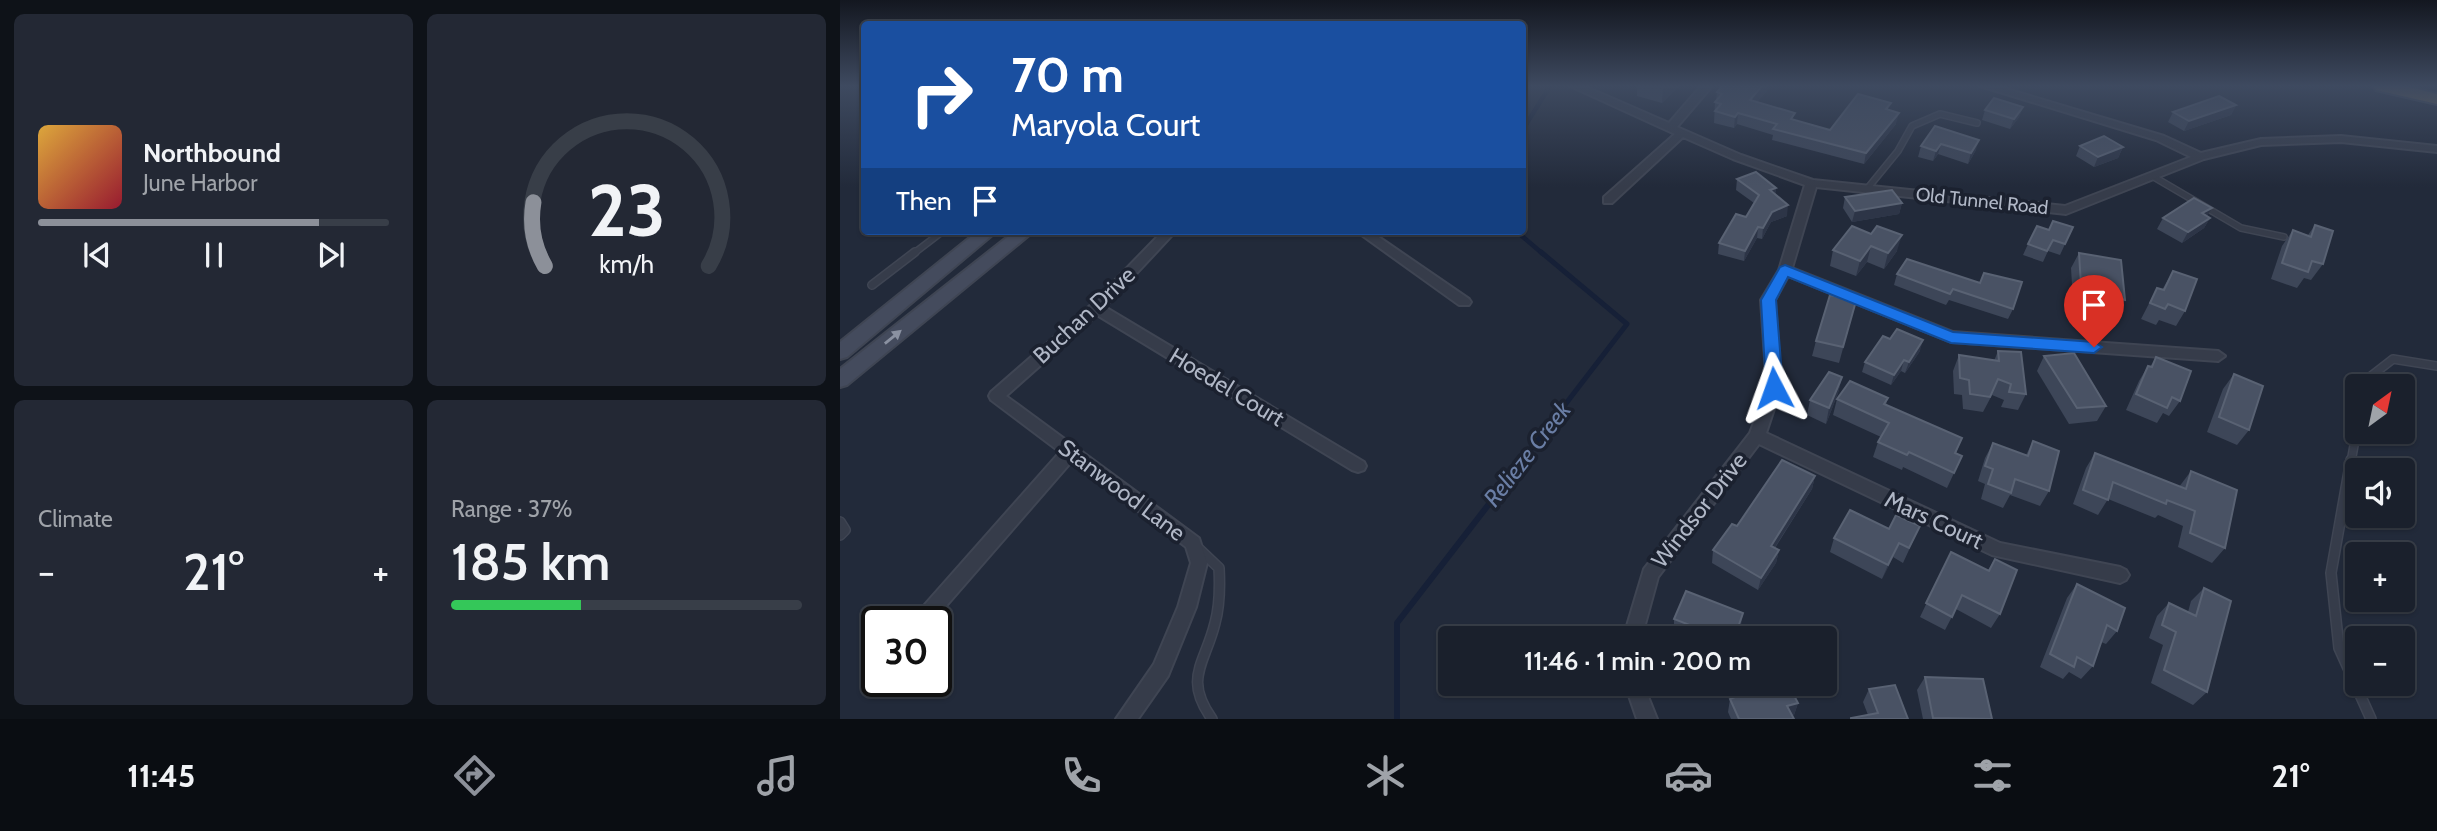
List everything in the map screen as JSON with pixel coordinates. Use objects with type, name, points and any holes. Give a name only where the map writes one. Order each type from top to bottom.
[{"type":"main road","points":[[840,352],[984,235]]},
{"type":"main road","points":[[840,380],[1021,235]]},
{"type":"street","name":"Old Tunnel Road","points":[[1655,120],[1811,183],[2066,210],[2200,157],[2261,142],[2314,138],[2368,140],[2437,149]]},
{"type":"street","points":[[1608,200],[1684,120]]},
{"type":"street","points":[[2098,120],[2160,138],[2200,157]]},
{"type":"street","name":"Windsor Drive","points":[[1636,626],[1650,574],[1757,436],[1774,388],[1768,300],[1785,270],[1811,183]]},
{"type":"street","name":"Buchan Drive","points":[[996,396],[1096,308],[1166,235]]},
{"type":"street","points":[[1368,235],[1464,302]]},
{"type":"street","points":[[1785,270],[1951,337],[2218,356]]},
{"type":"street","name":"Hoedel Court","points":[[1096,308],[1358,466]]},
{"type":"street","name":"Stanwood Lane","points":[[996,396],[1193,543],[1199,563],[1188,607],[1161,670],[1126,719]]},
{"type":"street","name":"Mars Court","points":[[1757,436],[1998,550],[2120,575]]},
{"type":"street","points":[[935,606],[1070,452]]},
{"type":"street","points":[[1638,696],[1647,719]]},
{"type":"lane","points":[[1867,189],[1898,151],[1912,126],[1927,120]]},
{"type":"lane","points":[[1963,120],[1977,123]]},
{"type":"lane","points":[[2154,177],[2241,228],[2284,237]]},
{"type":"lane","points":[[872,285],[938,235]]},
{"type":"lane","points":[[2374,374],[2393,359],[2437,366]]},
{"type":"lane","points":[[2354,444],[2332,573],[2339,648],[2371,719]]},
{"type":"lane","points":[[840,522],[845,530],[840,535]]},
{"type":"lane","points":[[1193,543],[1219,568],[1220,594],[1212,633],[1199,661],[1193,684],[1203,708],[1212,719]]},
{"type":"building","points":[[1761,120],[1793,120],[1830,130],[1838,120],[1894,120],[1866,153],[1773,129],[1777,124]]},
{"type":"building","points":[[1935,126],[1979,140],[1971,153],[1941,144],[1936,151],[1921,146]]},
{"type":"building","points":[[2104,136],[2123,147],[2098,157],[2080,146]]},
{"type":"building","points":[[1756,172],[1776,188],[1770,190],[1788,205],[1772,212],[1763,228],[1758,227],[1745,251],[1719,243],[1736,214],[1746,217],[1759,195],[1737,179]]},
{"type":"building","points":[[1892,190],[1902,203],[1855,211],[1845,197]]},
{"type":"building","points":[[2194,198],[2212,208],[2202,213],[2210,218],[2188,232],[2163,218]]},
{"type":"building","points":[[2053,221],[2073,227],[2065,244],[2053,240],[2047,251],[2028,244],[2037,226],[2049,230]]},
{"type":"building","points":[[2315,225],[2333,231],[2323,264],[2312,261],[2308,272],[2282,263],[2293,230],[2311,237]]},
{"type":"building","points":[[1852,226],[1871,234],[1877,226],[1902,235],[1888,253],[1871,246],[1860,261],[1833,250]]},
{"type":"building","points":[[2079,253],[2121,260],[2125,300],[2108,296],[2107,290],[2081,285]]},
{"type":"building","points":[[1907,259],[1980,283],[1984,273],[2022,282],[2013,309],[1953,289],[1950,294],[1897,274]]},
{"type":"building","points":[[2173,271],[2197,279],[2185,311],[2168,304],[2165,309],[2150,303],[2157,288],[2164,290]]},
{"type":"building","points":[[1830,295],[1856,301],[1843,347],[1816,341]]},
{"type":"building","points":[[1897,329],[1923,340],[1909,362],[1904,360],[1894,375],[1865,362],[1883,336],[1890,339]]},
{"type":"building","points":[[1998,351],[2021,352],[2026,394],[2009,392],[2011,384],[1998,379],[1990,397],[1970,394],[1969,380],[1960,378],[1959,355],[1999,361]]},
{"type":"building","points":[[2074,353],[2106,406],[2077,408],[2044,356]]},
{"type":"building","points":[[2156,357],[2191,371],[2180,401],[2172,397],[2167,408],[2136,394],[2148,366],[2152,367]]},
{"type":"building","points":[[1829,372],[1842,377],[1829,408],[1810,400]]},
{"type":"building","points":[[2234,374],[2263,386],[2249,430],[2219,417]]},
{"type":"building","points":[[1850,381],[1888,398],[1884,404],[1962,438],[1955,453],[1962,456],[1954,473],[1909,452],[1907,455],[1878,442],[1889,423],[1837,399]]},
{"type":"building","points":[[2033,441],[2059,451],[2049,491],[2015,479],[2011,493],[1988,484],[1993,469],[1985,466],[1993,443],[2028,456]]},
{"type":"building","points":[[2095,453],[2186,489],[2191,471],[2237,490],[2225,548],[2190,533],[2195,511],[2167,500],[2166,504],[2113,482],[2108,500],[2083,490]]},
{"type":"building","points":[[1782,460],[1815,476],[1771,546],[1779,550],[1761,578],[1713,550],[1732,524],[1737,526]]},
{"type":"building","points":[[1850,510],[1889,529],[1896,515],[1920,526],[1909,548],[1899,543],[1888,565],[1834,538]]},
{"type":"building","points":[[1951,552],[1989,571],[1995,559],[2017,570],[2000,614],[1962,595],[1952,617],[1926,603]]},
{"type":"building","points":[[2077,584],[2125,608],[2117,631],[2107,625],[2093,666],[2077,657],[2074,667],[2050,654]]},
{"type":"building","points":[[2204,588],[2231,601],[2207,692],[2164,670],[2176,632],[2162,625],[2169,603],[2196,616]]},
{"type":"building","points":[[1686,591],[1743,613],[1738,626],[1692,626],[1674,619]]},
{"type":"building","points":[[1925,677],[1983,679],[1992,719],[1933,718]]},
{"type":"building","points":[[1895,685],[1908,719],[1851,719],[1878,713],[1869,689]]},
{"type":"building","points":[[1738,696],[1794,696],[1798,703],[1787,706],[1794,719],[1739,719],[1730,699]]},
{"type":"waterway","name":"Relieze Creek","points":[[1526,125],[1529,120]]},
{"type":"waterway","name":"Relieze Creek","points":[[1521,235],[1543,254]]},
{"type":"waterway","name":"Relieze Creek","points":[[1521,462],[1627,324],[1541,252]]},
{"type":"waterway","name":"Relieze Creek","points":[[1397,719],[1397,623],[1523,460]]},
{"type":"route","points":[[1774,388],[1768,300],[1785,270],[1951,337],[2094,347]]}]
